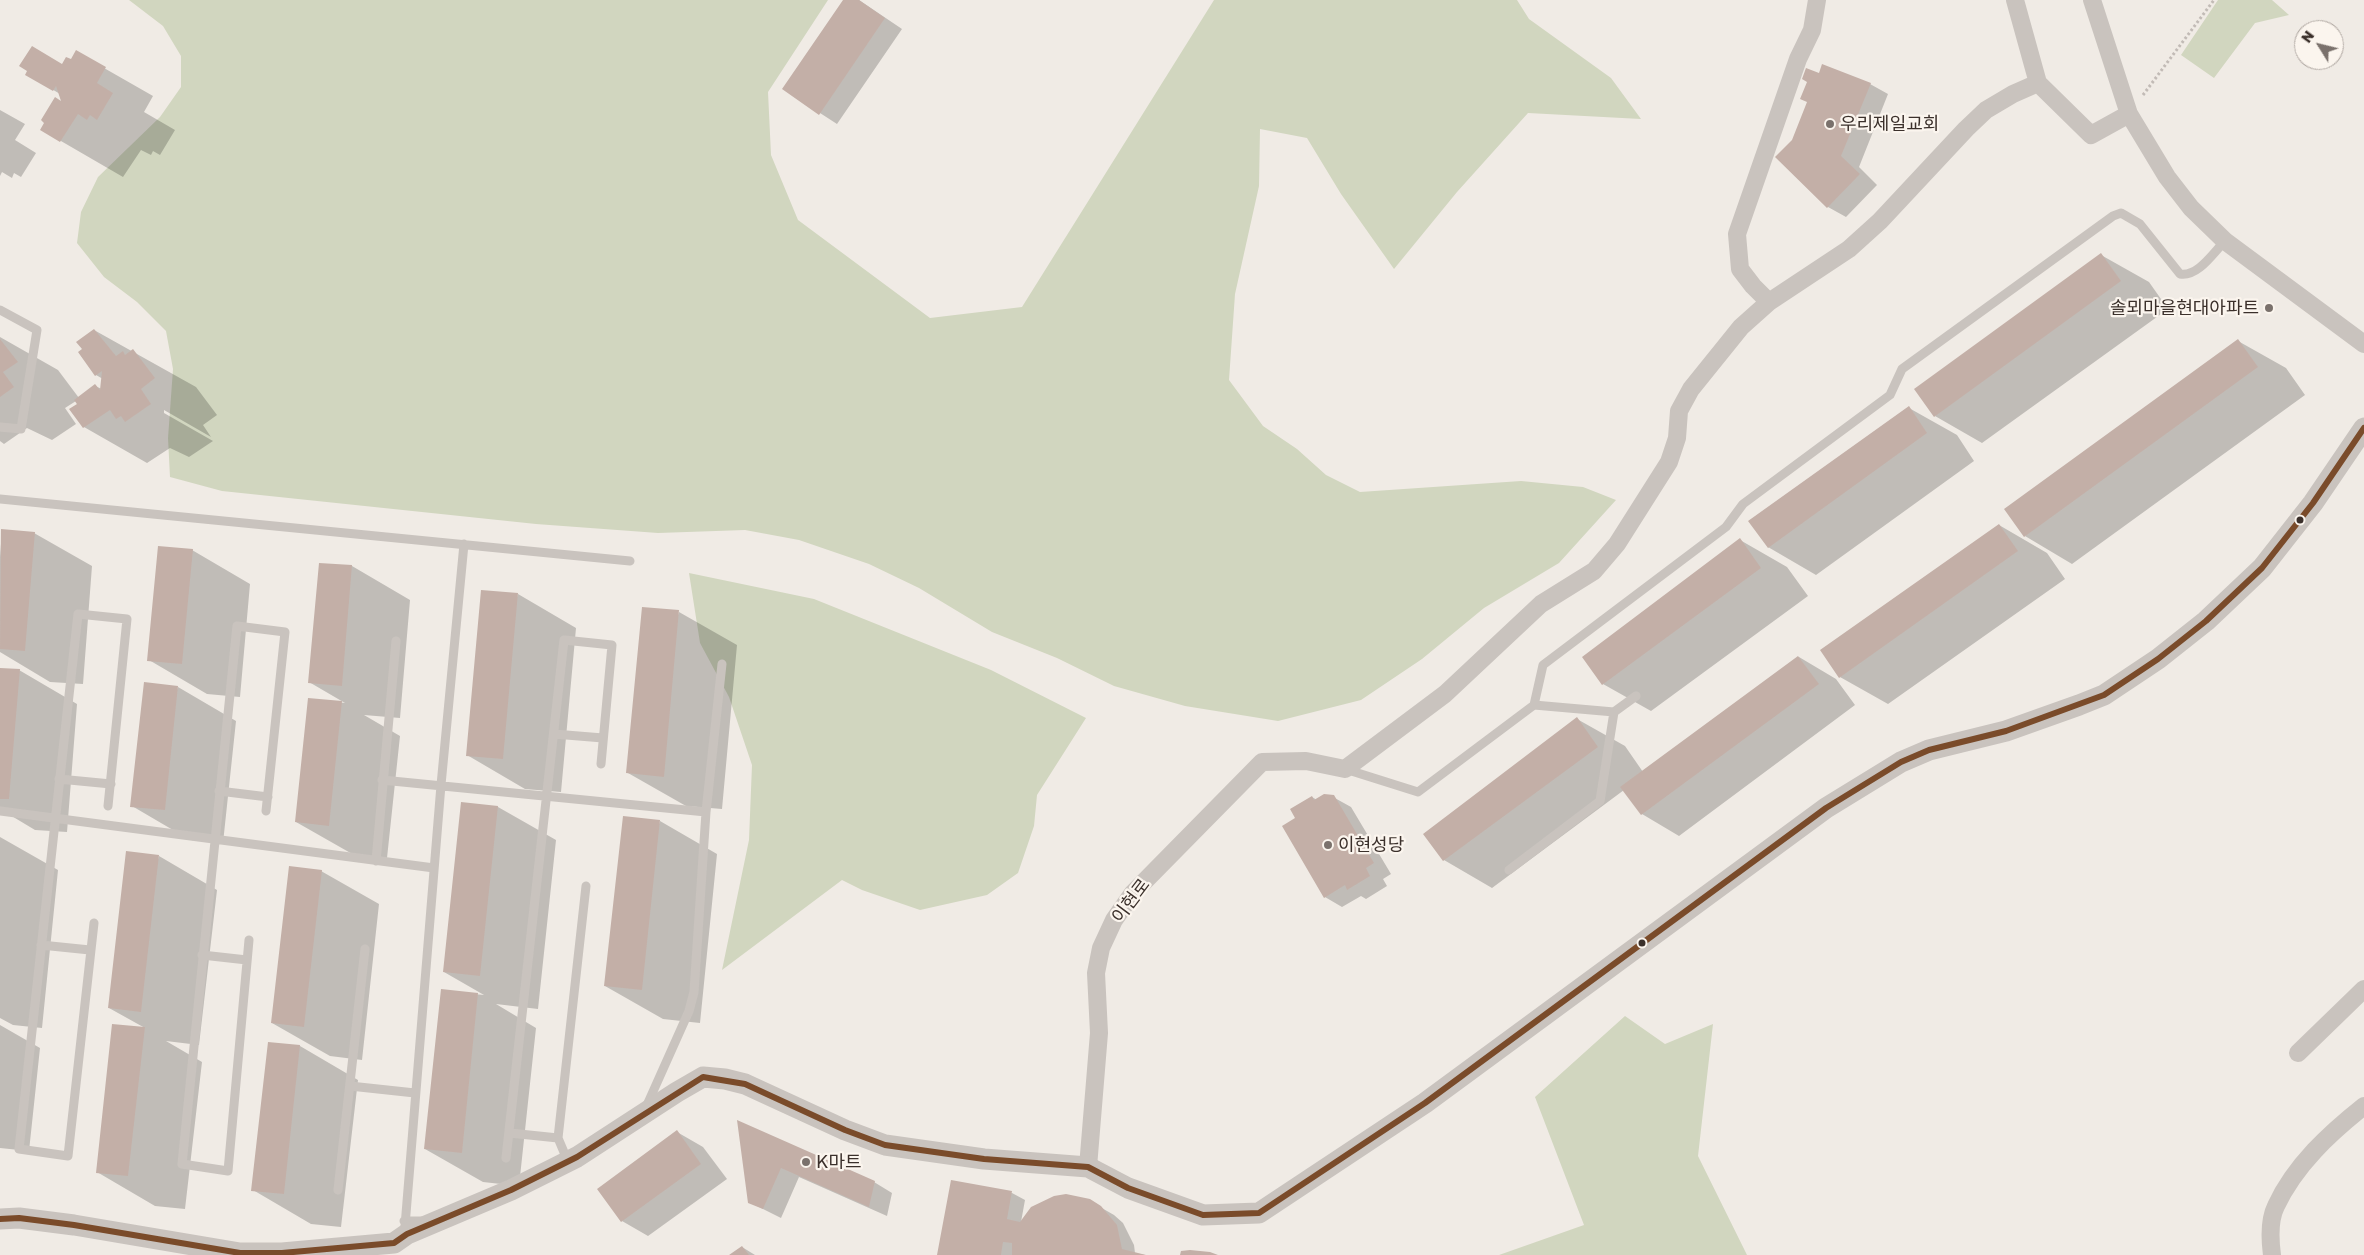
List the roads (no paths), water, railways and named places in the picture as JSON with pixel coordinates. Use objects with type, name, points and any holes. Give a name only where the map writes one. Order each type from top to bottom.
[{"type":"street","points":[[1769,302],[1753,286],[1740,268],[1737,234],[1798,59],[1812,30],[1817,0]]},
{"type":"street","points":[[2015,0],[2038,83],[2091,135],[2129,114]]},
{"type":"street","points":[[2092,0],[2129,114],[2167,177],[2191,208],[2225,241],[2364,344]]},
{"type":"street","points":[[1345,769],[1445,694],[1541,604],[1594,571],[1617,544],[1670,462],[1677,438],[1679,411],[1691,389],[1740,327],[1769,302],[1849,249],[1880,221],[1986,110],[2013,94],[2038,83]]},
{"type":"street","points":[[0,1219],[19,1218],[74,1225],[240,1254],[282,1253],[400,1238],[510,1190],[577,1157],[677,1092],[704,1078],[745,1084],[845,1130],[885,1145],[984,1159],[1088,1167],[1128,1188],[1203,1215],[1259,1213],[1425,1103],[1826,808],[1877,776],[1929,750],[2006,731],[2079,706],[2104,695],[2158,659],[2206,621],[2262,568],[2313,503],[2364,428]]},
{"type":"street","name":"이현로","points":[[1088,1167],[1099,1033],[1096,973],[1101,948],[1114,920],[1133,893],[1262,762],[1306,761],[1345,769]]},
{"type":"street","points":[[2298,1053],[2364,989]]},
{"type":"street","points":[[2272,1255],[2271,1232],[2276,1207],[2293,1178],[2316,1148],[2364,1106]]},
{"type":"lane","points":[[1345,769],[1418,792],[1534,705],[1543,664],[1726,527],[1743,504],[1890,395],[1902,369],[2113,216],[2121,213],[2126,214],[2140,224],[2180,274],[2188,275],[2195,271],[2225,241]]},
{"type":"lane","points":[[0,310],[37,330],[22,429],[0,428]]},
{"type":"lane","points":[[0,499],[630,561]]},
{"type":"lane","points":[[400,1238],[415,1093],[464,544]]},
{"type":"lane","points":[[94,923],[68,1156],[20,1149],[54,818],[78,614],[127,619],[108,806]]},
{"type":"lane","points":[[249,940],[228,1171],[182,1164],[236,626],[285,632],[266,810]]},
{"type":"lane","points":[[506,1158],[564,640],[612,646],[601,764]]},
{"type":"lane","points":[[376,861],[396,641]]},
{"type":"lane","points":[[400,1238],[566,1157],[646,1107],[689,1011],[694,992],[706,812],[722,664]]},
{"type":"lane","points":[[1534,705],[1614,712],[1636,696]]},
{"type":"lane","points":[[1509,870],[1600,801],[1614,712]]},
{"type":"lane","points":[[554,734],[603,738]]},
{"type":"lane","points":[[59,779],[110,784]]},
{"type":"lane","points":[[382,780],[706,812]]},
{"type":"lane","points":[[219,791],[268,797]]},
{"type":"lane","points":[[0,811],[434,868]]},
{"type":"lane","points":[[566,1157],[558,1138],[586,886]]},
{"type":"lane","points":[[41,945],[90,950]]},
{"type":"lane","points":[[338,1190],[364,950]]},
{"type":"lane","points":[[202,955],[247,960]]},
{"type":"lane","points":[[350,1086],[415,1093]]},
{"type":"lane","points":[[510,1132],[558,1138]]},
{"type":"place","name":"우리제일교회","points":[[1830,124]]},
{"type":"place","name":"솔뫼마을현대아파트","points":[[2269,308]]},
{"type":"place","name":"이현성당","points":[[1328,845]]},
{"type":"place","name":"K마트","points":[[806,1162]]}]
